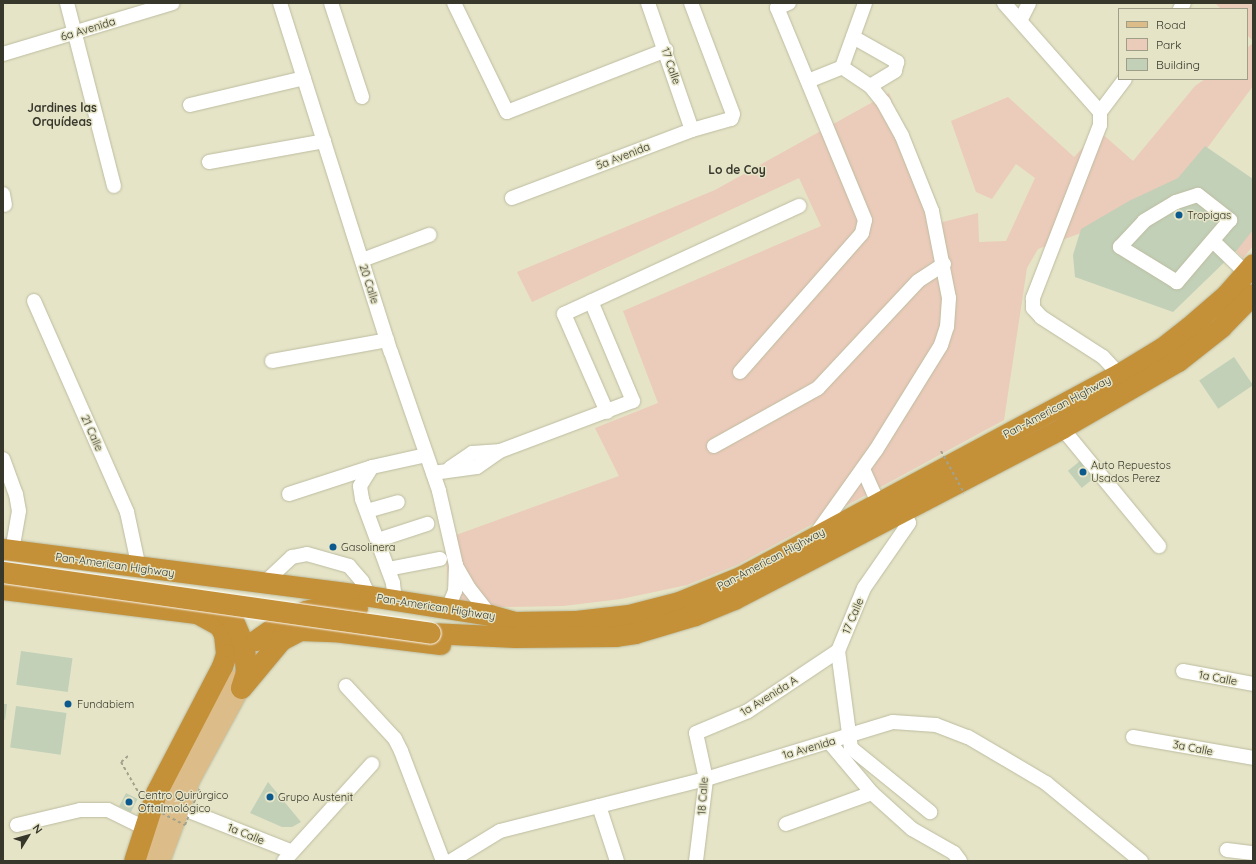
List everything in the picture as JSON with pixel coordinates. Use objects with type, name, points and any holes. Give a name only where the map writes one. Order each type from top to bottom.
[{"type":"highway","name":"Pan-American Highway","points":[[6,554],[139,568],[369,596],[490,615],[515,622],[576,621],[629,615],[679,602],[742,576],[1119,374],[1162,348],[1189,328],[1249,268]]},
{"type":"highway","name":"Pan-American Highway","points":[[3,572],[430,633],[515,637],[616,636],[635,633],[695,615],[734,599],[1062,428],[1178,360],[1221,327],[1253,294]]},
{"type":"highway","points":[[6,554],[161,586],[205,599],[226,612],[238,631],[246,660],[236,684]]},
{"type":"highway","points":[[3,589],[197,612],[210,618],[224,634],[226,654],[222,666],[156,793],[143,827],[134,861]]},
{"type":"highway","points":[[256,640],[286,618],[322,607],[342,606],[479,624],[515,622]]},
{"type":"highway","points":[[236,684],[281,640],[300,630],[334,631],[488,649],[568,646],[616,636]]},
{"type":"main road","points":[[161,861],[179,808],[236,684]]},
{"type":"main road","points":[[146,861],[168,799],[236,684]]},
{"type":"street","points":[[67,3],[76,33],[114,186]]},
{"type":"street","name":"6a Avenida","points":[[3,54],[173,3]]},
{"type":"street","name":"20 Calle","points":[[280,3],[387,340],[433,474],[449,528],[456,565],[455,591],[448,608]]},
{"type":"street","points":[[330,3],[362,96]]},
{"type":"street","points":[[454,3],[507,112],[666,50]]},
{"type":"street","name":"17 Calle","points":[[648,3],[666,50],[692,130]]},
{"type":"street","name":"5a Avenida","points":[[512,198],[692,130],[731,119],[733,114],[691,3]]},
{"type":"street","points":[[740,372],[862,233],[865,220],[777,8],[789,3]]},
{"type":"street","points":[[808,81],[842,67],[866,3]]},
{"type":"street","points":[[1004,3],[1021,19],[1100,112]]},
{"type":"street","points":[[1021,19],[1030,3]]},
{"type":"street","points":[[853,37],[897,62],[898,67],[895,71],[870,86]]},
{"type":"street","points":[[815,536],[863,469],[941,345],[947,327],[950,298],[932,211],[902,136],[884,103],[870,86],[842,67]]},
{"type":"street","points":[[190,105],[304,78]]},
{"type":"street","points":[[1119,374],[1104,357],[1041,317],[1033,308],[1032,298],[1100,125],[1100,112],[1124,80]]},
{"type":"street","points":[[209,162],[324,140]]},
{"type":"street","points":[[1198,195],[1230,220],[1214,242],[1177,282],[1120,247],[1144,221],[1176,202],[1198,195]]},
{"type":"street","points":[[607,412],[564,314],[799,206]]},
{"type":"street","points":[[362,260],[429,235]]},
{"type":"street","points":[[1214,242],[1249,268]]},
{"type":"street","points":[[714,446],[818,388],[918,282],[944,264]]},
{"type":"street","name":"21 Calle","points":[[34,301],[127,512],[139,568]]},
{"type":"street","points":[[433,474],[448,469],[472,453],[500,451],[633,401],[591,301]]},
{"type":"street","points":[[272,361],[387,340]]},
{"type":"street","points":[[1062,428],[1159,546]]},
{"type":"street","points":[[289,494],[372,467],[426,455]]},
{"type":"street","points":[[3,459],[16,494],[19,511],[6,554]]},
{"type":"street","points":[[372,467],[360,486],[367,511],[388,569],[395,600]]},
{"type":"street","points":[[863,469],[878,502]]},
{"type":"street","points":[[367,511],[398,502]]},
{"type":"street","name":"17 Calle","points":[[903,510],[909,523],[864,588],[838,651],[851,748],[930,812]]},
{"type":"street","points":[[378,540],[427,524]]},
{"type":"street","points":[[263,584],[292,557],[307,554],[349,566],[362,580],[369,596]]},
{"type":"street","points":[[388,569],[440,559]]},
{"type":"street","name":"20 Calle","points":[[456,565],[468,587],[490,615]]},
{"type":"street","name":"1a Avenida A","points":[[696,733],[748,711],[838,651]]},
{"type":"street","name":"1a Calle","points":[[1184,671],[1253,684]]},
{"type":"street","points":[[346,686],[395,739],[402,751],[443,861]]},
{"type":"street","name":"1a Avenida","points":[[451,861],[468,857],[500,831],[706,779],[830,743],[849,735],[893,722],[936,725],[968,737],[1046,783],[1141,861]]},
{"type":"street","name":"18 Calle","points":[[696,733],[706,779],[696,861]]},
{"type":"street","name":"3a Calle","points":[[1133,737],[1253,758]]},
{"type":"street","points":[[830,743],[872,793],[912,829],[954,854],[960,861]]},
{"type":"street","points":[[287,856],[372,764]]},
{"type":"street","points":[[786,824],[872,793]]},
{"type":"street","points":[[599,806],[617,861]]},
{"type":"street","name":"1a Calle","points":[[179,808],[287,856]]},
{"type":"street","points":[[17,825],[80,810],[108,810],[143,827]]},
{"type":"street","points":[[1227,850],[1253,853]]},
{"type":"path","points":[[941,451],[964,493]]},
{"type":"path","points":[[128,756],[121,762],[146,805],[185,825],[200,788]]},
{"type":"green space","points":[[1215,3],[1253,3],[1253,41],[1248,36],[1248,8],[1220,8]]},
{"type":"green space","points":[[1253,43],[1253,86],[1169,200],[1038,249],[1027,268],[1004,420],[737,565],[687,585],[621,599],[563,606],[502,607],[449,601],[445,539],[619,476],[595,428],[658,403],[623,311],[821,226],[799,178],[532,302],[517,272],[715,190],[889,93],[939,223],[978,213],[979,242],[1006,241],[1035,178],[1016,164],[992,199],[976,192],[951,121],[1008,97],[1074,157],[1099,131],[1133,161],[1195,86],[1204,80],[1248,80],[1248,47]]},
{"type":"green space","points":[[1253,220],[1253,246],[1243,258],[1232,247]]},
{"type":"building","name":"Tropigas","points":[[1205,146],[1253,179],[1253,230],[1237,250],[1173,312],[1075,277],[1073,255],[1081,229],[1129,201],[1178,178]]},
{"type":"building","points":[[1234,357],[1253,385],[1218,409],[1199,380]]},
{"type":"building","name":"Auto Repuestos Usados Perez","points":[[1085,457],[1099,474],[1082,488],[1068,471]]},
{"type":"building","points":[[21,651],[72,658],[68,692],[16,685]]},
{"type":"building","points":[[3,704],[7,704],[5,720],[3,719]]},
{"type":"building","points":[[16,706],[67,713],[61,755],[10,748]]},
{"type":"building","name":"Grupo Austenit","points":[[268,782],[301,822],[292,827],[282,827],[250,813]]},
{"type":"building","name":"Centro Quirúrgico Oftalmológico","points":[[126,793],[138,799],[131,812],[119,806]]},
{"type":"place","name":"Tropigas","points":[[1179,215]]},
{"type":"place","name":"Auto Repuestos Usados Perez","points":[[1083,472]]},
{"type":"place","name":"Gasolinera","points":[[333,547]]},
{"type":"place","name":"Fundabiem","points":[[68,704]]},
{"type":"place","name":"Grupo Austenit","points":[[270,797]]},
{"type":"place","name":"Centro Quirúrgico Oftalmológico","points":[[129,802]]},
{"type":"district","name":"Jardines las Orquídeas","points":[[62,115]]},
{"type":"district","name":"Lo de Coy","points":[[737,170]]}]
